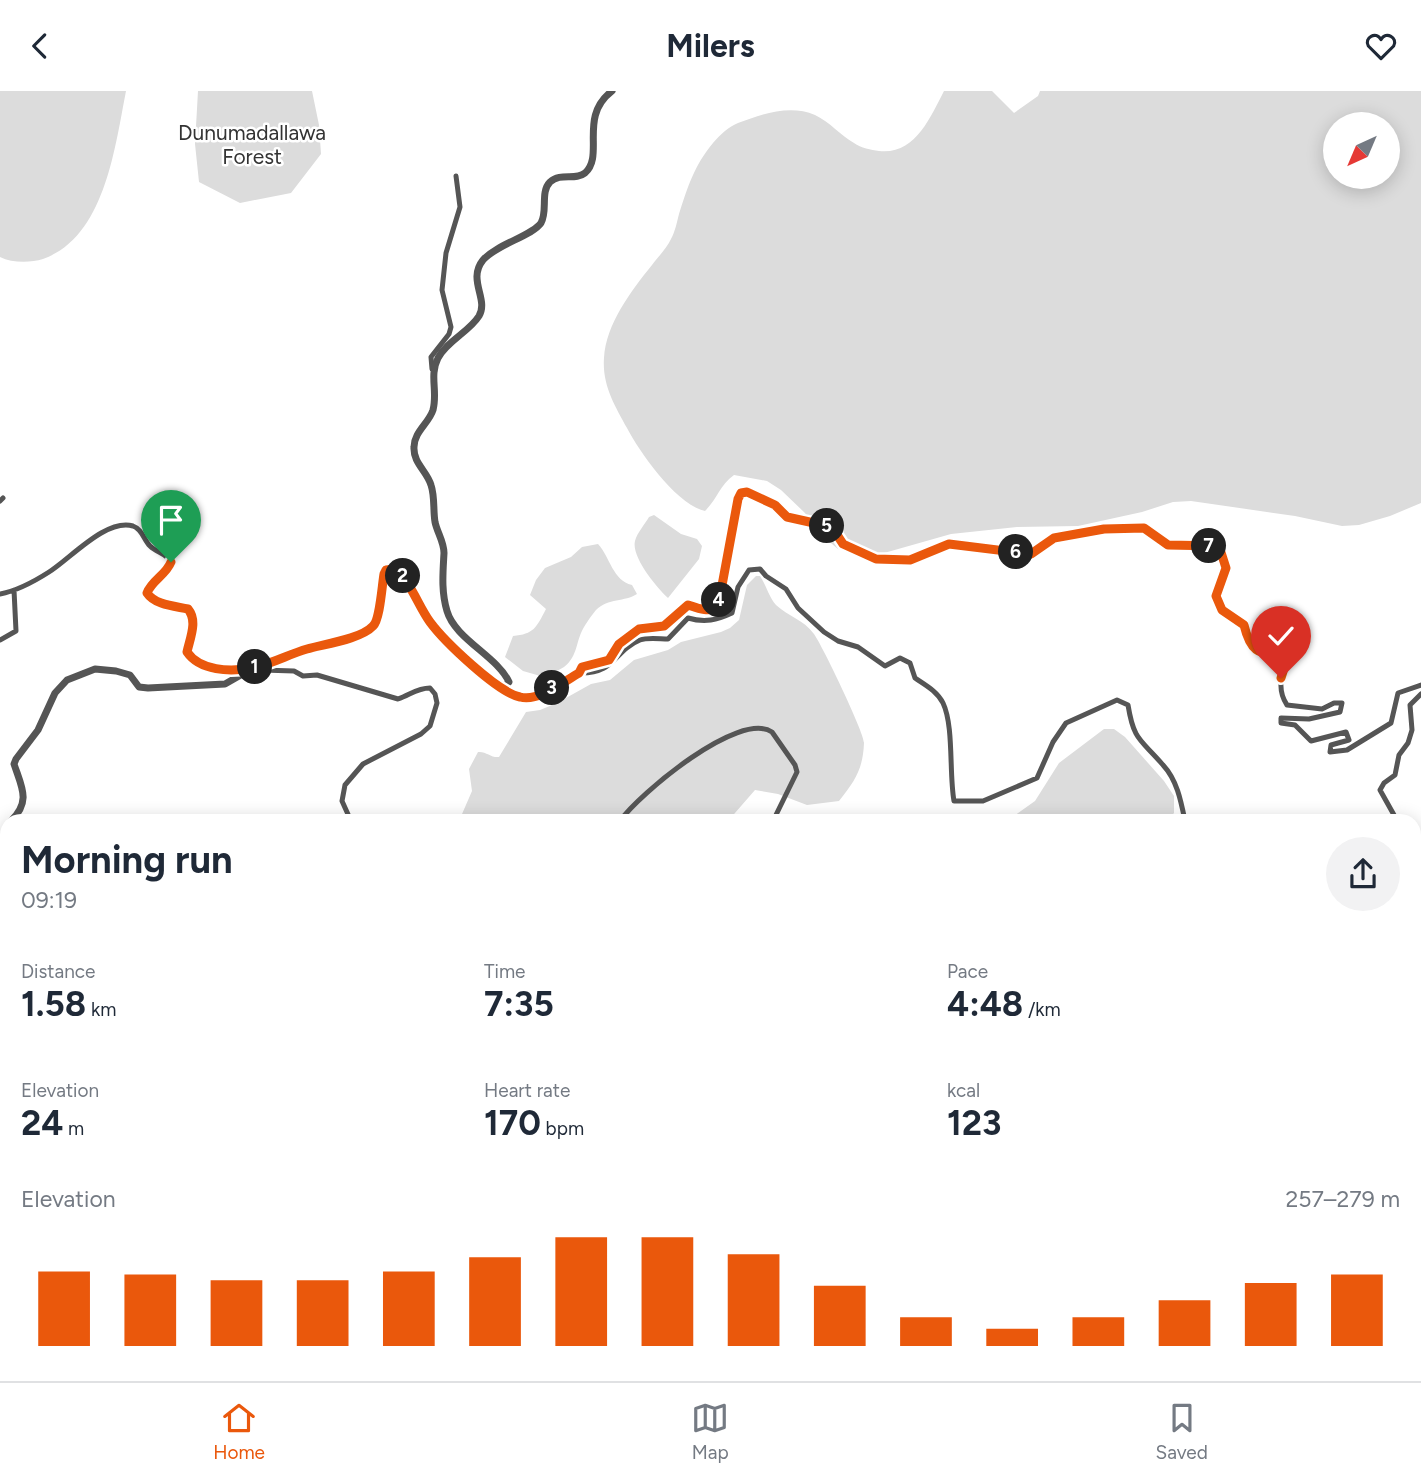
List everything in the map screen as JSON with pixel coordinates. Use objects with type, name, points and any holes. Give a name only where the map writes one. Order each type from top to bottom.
[{"type":"street","points":[[433,372],[440,355],[478,317],[482,308],[476,278],[483,261],[493,251],[539,225],[543,217],[546,187],[551,181],[558,176],[580,175],[586,172],[592,156],[597,107],[601,99],[612,91]]},
{"type":"street","points":[[456,176],[460,207],[446,253],[442,290],[451,327],[449,334],[431,357],[435,386],[433,410],[417,435],[414,447],[416,461],[431,484],[435,522],[444,550],[443,588],[447,613],[456,626],[507,678],[509,682],[505,687],[500,687]]},
{"type":"street","points":[[18,814],[24,792],[14,764],[38,730],[55,693],[66,681],[95,669],[130,675],[139,687],[225,684],[253,668],[290,653],[349,638],[369,629],[376,624],[379,617],[384,574],[386,570],[394,569],[403,575],[430,622],[468,661],[500,687],[521,698],[540,695],[579,673],[582,667],[609,660],[619,644],[639,629],[664,626],[688,605],[704,610],[718,607],[738,499],[741,493],[747,492],[775,505],[787,517],[832,527],[843,544],[876,559],[910,560],[949,544],[1031,554],[1054,538],[1104,529],[1144,528],[1168,545],[1219,546],[1226,568],[1216,596],[1222,610],[1244,625],[1247,638],[1254,649],[1268,655],[1283,655],[1287,659],[1281,678],[1281,696],[1287,705],[1322,709],[1334,703],[1342,703],[1340,712],[1309,719],[1281,718],[1281,723],[1295,725],[1311,741],[1346,732],[1349,740],[1331,745],[1330,752],[1347,750],[1391,723],[1398,693],[1421,685]]},
{"type":"street","points":[[0,594],[50,572],[92,537],[119,526],[130,525],[137,527],[150,547],[168,557],[171,562],[147,593],[156,601],[188,609],[191,613],[194,619],[187,652],[199,664],[226,669],[253,668],[276,672],[294,671],[303,676],[317,675],[398,699],[419,688],[430,688],[437,703],[430,726],[421,734],[363,764],[345,785],[342,801],[348,814]]},
{"type":"street","points":[[579,673],[588,674],[610,667],[622,652],[642,639],[668,639],[688,618],[699,622],[718,620],[732,613],[738,587],[749,570],[760,569],[786,589],[798,608],[824,632],[838,641],[858,647],[886,666],[900,658],[910,663],[915,678],[933,690],[943,702],[948,718],[954,801],[983,801],[1037,778],[1053,742],[1066,723],[1117,700],[1128,705],[1136,736],[1172,777],[1184,814]]},
{"type":"street","points":[[0,640],[16,631],[14,590]]},
{"type":"street","points":[[1394,814],[1380,790],[1384,783],[1395,775],[1399,755],[1408,743],[1412,730],[1410,705],[1421,694]]},
{"type":"street","points":[[627,814],[647,792],[684,762],[727,735],[754,728],[767,728],[772,732],[797,772],[776,814]]},
{"type":"green space","name":"Dunumadallawa Forest","points":[[0,91],[126,91],[111,163],[94,211],[81,231],[64,248],[43,259],[27,262],[0,257]]},
{"type":"green space","name":"Dunumadallawa Forest","points":[[198,91],[312,91],[319,125],[321,154],[291,193],[240,203],[199,182],[195,144]]},
{"type":"green space","points":[[944,91],[992,91],[1014,113],[1038,96],[1040,91],[1421,91],[1421,503],[1390,516],[1359,525],[1342,526],[1295,516],[1191,501],[1173,502],[1142,512],[1078,526],[1017,527],[951,534],[870,557],[838,549],[819,533],[805,513],[781,490],[767,481],[734,475],[705,511],[683,499],[660,477],[627,428],[607,386],[604,358],[609,333],[615,320],[636,286],[665,249],[696,168],[706,152],[724,131],[738,123],[776,111],[796,110],[815,115],[857,145],[879,151],[892,151],[902,147],[912,141],[927,123]]},
{"type":"green space","points":[[654,515],[681,534],[697,539],[702,546],[699,559],[668,598],[646,572],[635,548],[639,532],[649,517]]},
{"type":"green space","points":[[598,544],[616,574],[632,585],[637,594],[596,610],[582,630],[573,655],[564,667],[544,677],[523,671],[505,657],[513,636],[526,634],[534,629],[546,609],[530,595],[536,580],[545,568],[571,557],[582,547]]},
{"type":"green space","points":[[756,576],[760,576],[776,605],[814,634],[858,724],[864,743],[860,768],[839,801],[807,805],[778,794],[755,790],[734,814],[462,814],[472,791],[469,769],[478,752],[499,757],[526,712],[540,710],[591,684],[610,680],[634,660],[668,650],[681,642],[730,628],[739,620],[747,585]]},
{"type":"green space","points":[[1104,729],[1114,729],[1125,737],[1164,781],[1174,796],[1174,813],[1017,814],[1035,801],[1059,763]]},
{"type":"route","points":[[171,562],[147,593],[156,601],[188,609],[191,613],[194,619],[187,652],[199,664],[226,669],[253,668],[290,653],[349,638],[369,629],[376,624],[379,617],[384,574],[386,570],[394,569],[403,575],[430,622],[468,661],[500,687],[521,698],[540,695],[579,673],[582,667],[609,660],[619,644],[639,629],[664,626],[688,605],[704,610],[718,607],[741,493],[747,492],[775,505],[787,517],[832,527],[843,544],[876,559],[910,560],[949,544],[1031,554],[1054,538],[1104,529],[1144,528],[1168,545],[1219,546],[1226,568],[1216,596],[1222,610],[1244,625],[1247,638],[1254,649],[1268,655],[1283,655],[1287,659],[1281,678]]}]
